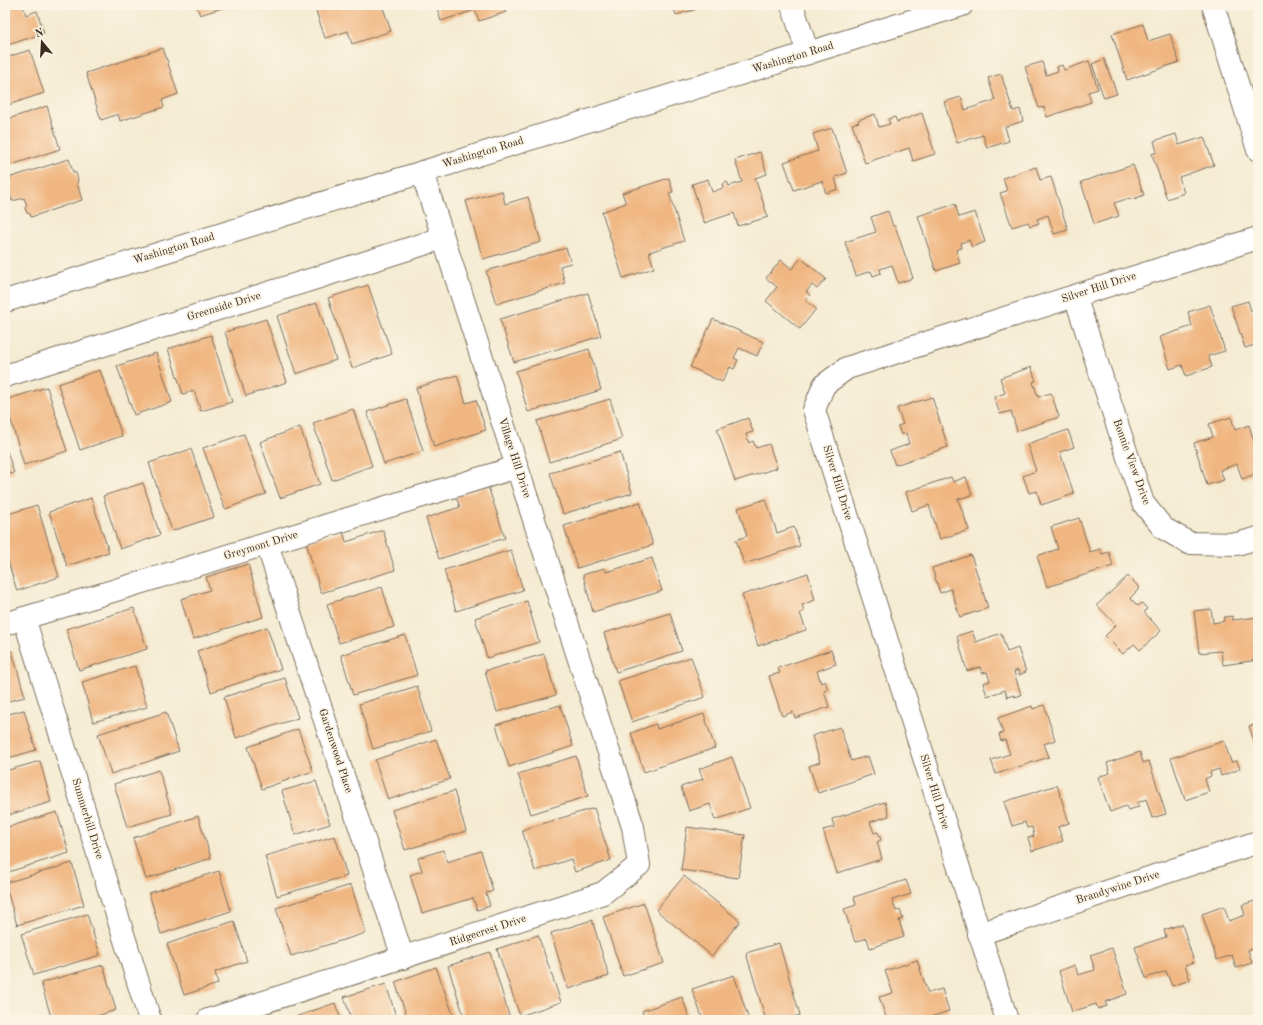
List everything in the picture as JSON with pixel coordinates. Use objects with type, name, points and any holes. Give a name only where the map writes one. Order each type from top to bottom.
[{"type":"street","points":[[792,5],[808,54]]},
{"type":"street","name":"Washington Road","points":[[5,301],[808,54],[962,5]]},
{"type":"street","points":[[1213,5],[1258,150]]},
{"type":"street","name":"Village Hill Drive","points":[[422,172],[606,743]]},
{"type":"street","name":"Greenside Drive","points":[[5,376],[443,238]]},
{"type":"street","name":"Silver Hill Drive","points":[[1006,1020],[814,410],[824,386],[846,368],[1258,238]]},
{"type":"street","name":"Bonnie View Drive","points":[[1076,296],[1143,503],[1163,528],[1189,543],[1237,544],[1258,538]]},
{"type":"street","name":"Greymont Drive","points":[[15,621],[517,467]]},
{"type":"street","name":"Gardenwood Place","points":[[267,544],[403,958]]},
{"type":"street","name":"Summerhill Drive","points":[[15,621],[150,1020]]},
{"type":"street","name":"Ridgecrest Drive","points":[[208,1020],[603,894],[639,865],[633,827],[606,743]]},
{"type":"street","name":"Brandywine Drive","points":[[979,934],[1258,842]]},
{"type":"building","points":[[5,5],[23,5],[26,15],[37,11],[44,33],[5,46]]},
{"type":"building","points":[[196,5],[231,5],[200,15]]},
{"type":"building","points":[[290,5],[306,5],[292,10]]},
{"type":"building","points":[[323,5],[382,5],[391,31],[352,44],[348,31],[325,38],[315,8]]},
{"type":"building","points":[[436,5],[504,5],[506,12],[479,21],[475,10],[441,21]]},
{"type":"building","points":[[673,5],[696,5],[697,9],[676,15]]},
{"type":"building","points":[[1143,24],[1148,41],[1170,34],[1179,62],[1127,80],[1112,34]]},
{"type":"building","points":[[163,48],[178,94],[162,100],[164,107],[120,121],[118,114],[101,120],[86,73]]},
{"type":"building","points":[[30,50],[44,93],[5,106],[5,58]]},
{"type":"building","points":[[1104,59],[1117,94],[1104,98],[1092,64]]},
{"type":"building","points":[[1089,61],[1098,89],[1088,92],[1091,102],[1047,117],[1044,107],[1039,108],[1025,67],[1042,62],[1046,75],[1058,71],[1057,67],[1062,65],[1064,70]]},
{"type":"building","points":[[1001,74],[1013,111],[1020,109],[1023,121],[1005,127],[1009,141],[987,148],[983,135],[957,143],[944,102],[961,97],[965,110],[995,100],[988,78]]},
{"type":"building","points":[[47,106],[60,149],[5,167],[5,120]]},
{"type":"building","points":[[922,113],[935,154],[913,161],[909,148],[865,163],[852,124],[859,122],[858,120],[875,114],[879,127],[890,124],[888,119],[895,117],[897,122]]},
{"type":"building","points":[[832,128],[847,173],[835,177],[838,189],[826,193],[822,181],[794,190],[784,162],[818,151],[813,134]]},
{"type":"building","points":[[1176,134],[1179,145],[1204,137],[1214,165],[1179,177],[1184,193],[1167,199],[1152,154],[1157,152],[1154,141]]},
{"type":"building","points":[[760,152],[767,174],[755,178],[768,217],[738,226],[734,213],[704,223],[692,184],[708,179],[712,192],[723,188],[722,184],[727,182],[729,186],[742,182],[735,160]]},
{"type":"building","points":[[69,159],[73,172],[76,173],[82,200],[31,217],[25,208],[27,205],[24,198],[12,201],[5,179]]},
{"type":"building","points":[[1133,165],[1144,195],[1131,200],[1130,198],[1114,203],[1119,216],[1094,224],[1081,182]]},
{"type":"building","points":[[1036,167],[1040,180],[1051,177],[1068,230],[1054,234],[1048,215],[1037,219],[1039,223],[1030,226],[1028,222],[1012,227],[1000,193],[1007,191],[1003,178]]},
{"type":"building","points":[[669,178],[673,192],[669,193],[684,241],[649,252],[654,268],[623,278],[602,212],[626,203],[622,193]]},
{"type":"building","points":[[502,191],[505,204],[528,197],[541,242],[483,259],[466,201]]},
{"type":"building","points":[[955,204],[959,217],[975,212],[985,242],[972,247],[969,240],[961,243],[962,248],[956,250],[960,263],[936,271],[918,216]]},
{"type":"building","points":[[888,211],[893,226],[895,226],[913,278],[898,283],[892,265],[880,269],[881,273],[873,276],[871,271],[856,276],[845,242],[876,232],[871,217]]},
{"type":"building","points":[[566,248],[571,263],[560,266],[565,283],[496,304],[486,271]]},
{"type":"building","points":[[801,258],[826,279],[817,289],[812,285],[806,292],[810,295],[805,300],[816,309],[800,329],[766,301],[777,287],[766,278],[781,260],[792,269]]},
{"type":"building","points":[[368,285],[392,354],[352,368],[328,298]]},
{"type":"building","points":[[588,293],[601,336],[514,362],[500,319]]},
{"type":"building","points":[[1248,301],[1251,311],[1258,308],[1258,344],[1245,348],[1231,306]]},
{"type":"building","points":[[317,303],[336,360],[296,374],[277,316]]},
{"type":"building","points":[[1210,305],[1225,351],[1208,356],[1212,367],[1186,376],[1182,365],[1170,369],[1160,337],[1192,326],[1188,312]]},
{"type":"building","points":[[266,319],[287,382],[246,396],[225,332]]},
{"type":"building","points":[[713,319],[763,342],[757,356],[739,348],[734,358],[738,360],[734,369],[730,367],[722,382],[690,367]]},
{"type":"building","points":[[211,335],[232,402],[201,411],[194,391],[183,394],[168,349]]},
{"type":"building","points":[[589,349],[601,390],[528,412],[516,371]]},
{"type":"building","points":[[156,353],[172,402],[134,415],[117,366]]},
{"type":"building","points":[[1031,367],[1036,381],[1033,382],[1038,397],[1051,393],[1059,417],[1017,431],[1011,411],[1000,414],[994,397],[1005,393],[1000,378]]},
{"type":"building","points":[[100,370],[122,436],[80,450],[58,384]]},
{"type":"building","points":[[457,375],[466,403],[476,400],[486,430],[434,447],[416,388]]},
{"type":"building","points":[[47,387],[67,451],[24,465],[5,400]]},
{"type":"building","points":[[932,397],[948,447],[895,465],[890,451],[909,444],[906,433],[901,435],[898,426],[903,424],[897,408]]},
{"type":"building","points":[[406,399],[423,451],[384,464],[367,412]]},
{"type":"building","points":[[610,399],[622,439],[549,462],[537,421]]},
{"type":"building","points":[[353,409],[372,466],[332,480],[313,423]]},
{"type":"building","points":[[1231,417],[1235,430],[1249,425],[1258,454],[1258,473],[1242,479],[1237,464],[1220,470],[1224,480],[1207,485],[1194,443],[1213,437],[1209,424]]},
{"type":"building","points":[[748,418],[753,432],[746,434],[749,443],[753,441],[756,448],[769,444],[777,468],[735,481],[717,429]]},
{"type":"building","points":[[300,427],[320,484],[280,498],[260,442]]},
{"type":"building","points":[[1068,430],[1074,447],[1060,452],[1074,494],[1041,505],[1037,491],[1029,493],[1023,476],[1036,471],[1027,444]]},
{"type":"building","points":[[244,434],[266,494],[225,509],[203,448]]},
{"type":"building","points":[[5,445],[14,473],[5,475]]},
{"type":"building","points":[[191,449],[214,517],[172,531],[149,463]]},
{"type":"building","points":[[620,452],[632,493],[563,514],[550,473]]},
{"type":"building","points":[[951,477],[953,482],[966,477],[972,495],[958,499],[969,530],[940,539],[929,505],[912,511],[906,492]]},
{"type":"building","points":[[143,483],[160,535],[120,549],[103,496]]},
{"type":"building","points":[[488,486],[505,538],[439,559],[426,518],[460,507],[456,497]]},
{"type":"building","points":[[91,498],[109,552],[67,566],[49,512]]},
{"type":"building","points":[[766,499],[777,533],[794,527],[800,546],[744,564],[736,540],[747,536],[738,508]]},
{"type":"building","points":[[640,502],[653,545],[577,568],[564,526]]},
{"type":"building","points":[[37,505],[59,577],[17,591],[5,551],[5,515]]},
{"type":"building","points":[[1079,518],[1090,552],[1100,549],[1102,554],[1109,552],[1113,566],[1047,587],[1037,556],[1058,549],[1051,527]]},
{"type":"building","points":[[383,530],[395,570],[321,593],[306,542],[343,531],[346,542]]},
{"type":"building","points":[[511,550],[523,590],[456,611],[444,570]]},
{"type":"building","points":[[971,555],[988,608],[960,617],[951,589],[940,593],[932,568]]},
{"type":"building","points":[[652,558],[662,591],[593,612],[583,575],[604,568],[606,572]]},
{"type":"building","points":[[248,564],[263,617],[193,639],[181,599],[210,590],[206,577]]},
{"type":"building","points":[[808,573],[815,600],[802,605],[804,611],[800,613],[806,630],[758,646],[742,595]]},
{"type":"building","points":[[1128,576],[1140,588],[1130,598],[1138,606],[1142,603],[1147,609],[1144,612],[1161,631],[1140,650],[1134,644],[1123,654],[1105,636],[1116,625],[1097,605]]},
{"type":"building","points":[[382,587],[394,627],[339,643],[327,604]]},
{"type":"building","points":[[527,601],[539,642],[487,658],[475,618]]},
{"type":"building","points":[[134,608],[147,649],[79,670],[66,629]]},
{"type":"building","points":[[1211,609],[1213,623],[1224,621],[1224,617],[1232,616],[1233,620],[1258,617],[1258,660],[1223,665],[1221,651],[1199,653],[1194,611]]},
{"type":"building","points":[[670,613],[682,651],[616,672],[604,633]]},
{"type":"building","points":[[267,627],[281,669],[211,692],[197,651]]},
{"type":"building","points":[[972,631],[976,642],[1001,633],[1007,652],[1018,648],[1026,672],[1019,675],[1018,670],[1014,672],[1021,695],[1007,697],[1005,690],[987,696],[983,683],[990,681],[987,672],[982,673],[980,667],[967,671],[957,636]]},
{"type":"building","points":[[405,635],[417,675],[353,695],[341,655]]},
{"type":"building","points":[[831,650],[836,664],[817,671],[821,683],[825,681],[828,690],[824,691],[829,707],[795,718],[793,712],[782,716],[769,676],[780,673],[778,668]]},
{"type":"building","points":[[12,651],[25,697],[5,702],[5,653]]},
{"type":"building","points":[[544,654],[556,695],[497,712],[485,671]]},
{"type":"building","points":[[691,657],[705,697],[632,722],[618,681]]},
{"type":"building","points":[[135,666],[147,707],[93,722],[82,682]]},
{"type":"building","points":[[285,678],[298,718],[236,738],[224,697]]},
{"type":"building","points":[[417,686],[431,731],[373,749],[359,704]]},
{"type":"building","points":[[560,705],[573,746],[509,767],[496,725]]},
{"type":"building","points":[[1044,705],[1055,740],[1044,744],[1049,757],[996,774],[991,760],[1010,754],[1005,740],[1001,741],[999,734],[1003,733],[998,718],[1032,706],[1033,709]]},
{"type":"building","points":[[24,710],[36,750],[5,759],[5,715]]},
{"type":"building","points":[[166,712],[179,751],[111,774],[98,734]]},
{"type":"building","points":[[704,714],[715,748],[644,772],[631,733],[656,724],[657,729]]},
{"type":"building","points":[[1258,724],[1258,753],[1249,726]]},
{"type":"building","points":[[840,727],[851,761],[868,756],[874,774],[818,793],[809,766],[820,762],[812,736]]},
{"type":"building","points":[[298,729],[313,771],[262,789],[248,747]]},
{"type":"building","points":[[436,739],[450,779],[388,800],[375,760]]},
{"type":"building","points":[[1224,741],[1231,762],[1237,761],[1240,769],[1221,776],[1219,769],[1210,772],[1211,776],[1205,779],[1209,792],[1185,800],[1171,758]]},
{"type":"building","points":[[1140,752],[1143,763],[1149,761],[1166,814],[1152,818],[1146,799],[1137,803],[1139,807],[1128,810],[1126,806],[1110,812],[1098,777],[1110,773],[1107,763]]},
{"type":"building","points":[[576,756],[588,796],[531,814],[518,774]]},
{"type":"building","points":[[732,757],[750,808],[715,820],[710,804],[689,811],[681,787],[703,779],[699,769]]},
{"type":"building","points":[[40,761],[51,802],[5,816],[5,771]]},
{"type":"building","points":[[159,770],[172,814],[127,827],[114,784]]},
{"type":"building","points":[[316,781],[330,824],[295,835],[282,791]]},
{"type":"building","points":[[1057,785],[1069,823],[1058,827],[1063,841],[1032,851],[1028,838],[1034,836],[1032,827],[1027,828],[1025,822],[1012,826],[1004,802]]},
{"type":"building","points":[[454,791],[466,831],[405,850],[392,810]]},
{"type":"building","points":[[885,802],[889,816],[870,822],[874,833],[878,832],[881,840],[877,842],[882,859],[837,873],[823,830],[834,827],[832,819]]},
{"type":"building","points":[[594,808],[611,860],[575,872],[571,859],[535,871],[522,830]]},
{"type":"building","points":[[57,812],[69,853],[5,873],[5,828]]},
{"type":"building","points":[[198,816],[211,858],[146,879],[133,838]]},
{"type":"building","points":[[687,827],[745,835],[738,878],[681,870]]},
{"type":"building","points":[[335,836],[347,876],[277,896],[265,856]]},
{"type":"building","points":[[443,850],[447,862],[481,851],[493,891],[486,893],[490,906],[477,910],[473,898],[422,913],[410,875],[422,871],[418,858]]},
{"type":"building","points":[[72,863],[84,905],[17,925],[5,883]]},
{"type":"building","points":[[219,871],[231,911],[161,934],[149,893]]},
{"type":"building","points":[[684,876],[740,921],[712,956],[656,910]]},
{"type":"building","points":[[906,880],[911,894],[892,900],[896,911],[900,910],[903,919],[899,920],[904,937],[870,948],[867,938],[855,942],[844,909],[856,905],[854,897]]},
{"type":"building","points":[[351,885],[366,933],[291,956],[276,908]]},
{"type":"building","points":[[1258,900],[1258,947],[1248,950],[1252,963],[1236,968],[1232,955],[1217,960],[1202,914],[1224,906],[1229,921],[1245,915],[1242,905]]},
{"type":"building","points":[[644,903],[664,963],[623,976],[603,917]]},
{"type":"building","points":[[87,914],[100,955],[34,975],[21,934]]},
{"type":"building","points":[[592,920],[609,976],[568,989],[551,933]]},
{"type":"building","points":[[234,921],[247,961],[215,972],[218,984],[184,995],[167,944]]},
{"type":"building","points":[[1182,924],[1194,962],[1185,965],[1190,980],[1172,986],[1166,971],[1146,978],[1135,947],[1166,937],[1164,930]]},
{"type":"building","points":[[538,935],[561,1002],[520,1016],[497,949]]},
{"type":"building","points":[[779,943],[800,1015],[784,1020],[766,1020],[746,953]]},
{"type":"building","points":[[1112,948],[1127,994],[1105,1002],[1107,1006],[1098,1009],[1096,1004],[1072,1012],[1059,971],[1075,965],[1078,975],[1095,970],[1090,955]]},
{"type":"building","points":[[490,952],[510,1019],[465,1020],[448,966]]},
{"type":"building","points":[[917,960],[928,993],[942,989],[949,1011],[921,1020],[887,1020],[879,997],[893,993],[885,971]]},
{"type":"building","points":[[103,965],[116,1010],[84,1020],[52,1020],[41,983]]},
{"type":"building","points":[[436,967],[455,1020],[408,1020],[395,982]]},
{"type":"building","points":[[734,975],[749,1020],[703,1020],[692,989]]},
{"type":"building","points":[[386,984],[397,1020],[352,1020],[344,997]]},
{"type":"building","points":[[682,997],[690,1020],[645,1020],[642,1011]]},
{"type":"building","points":[[335,1003],[341,1020],[296,1020],[295,1017]]}]
